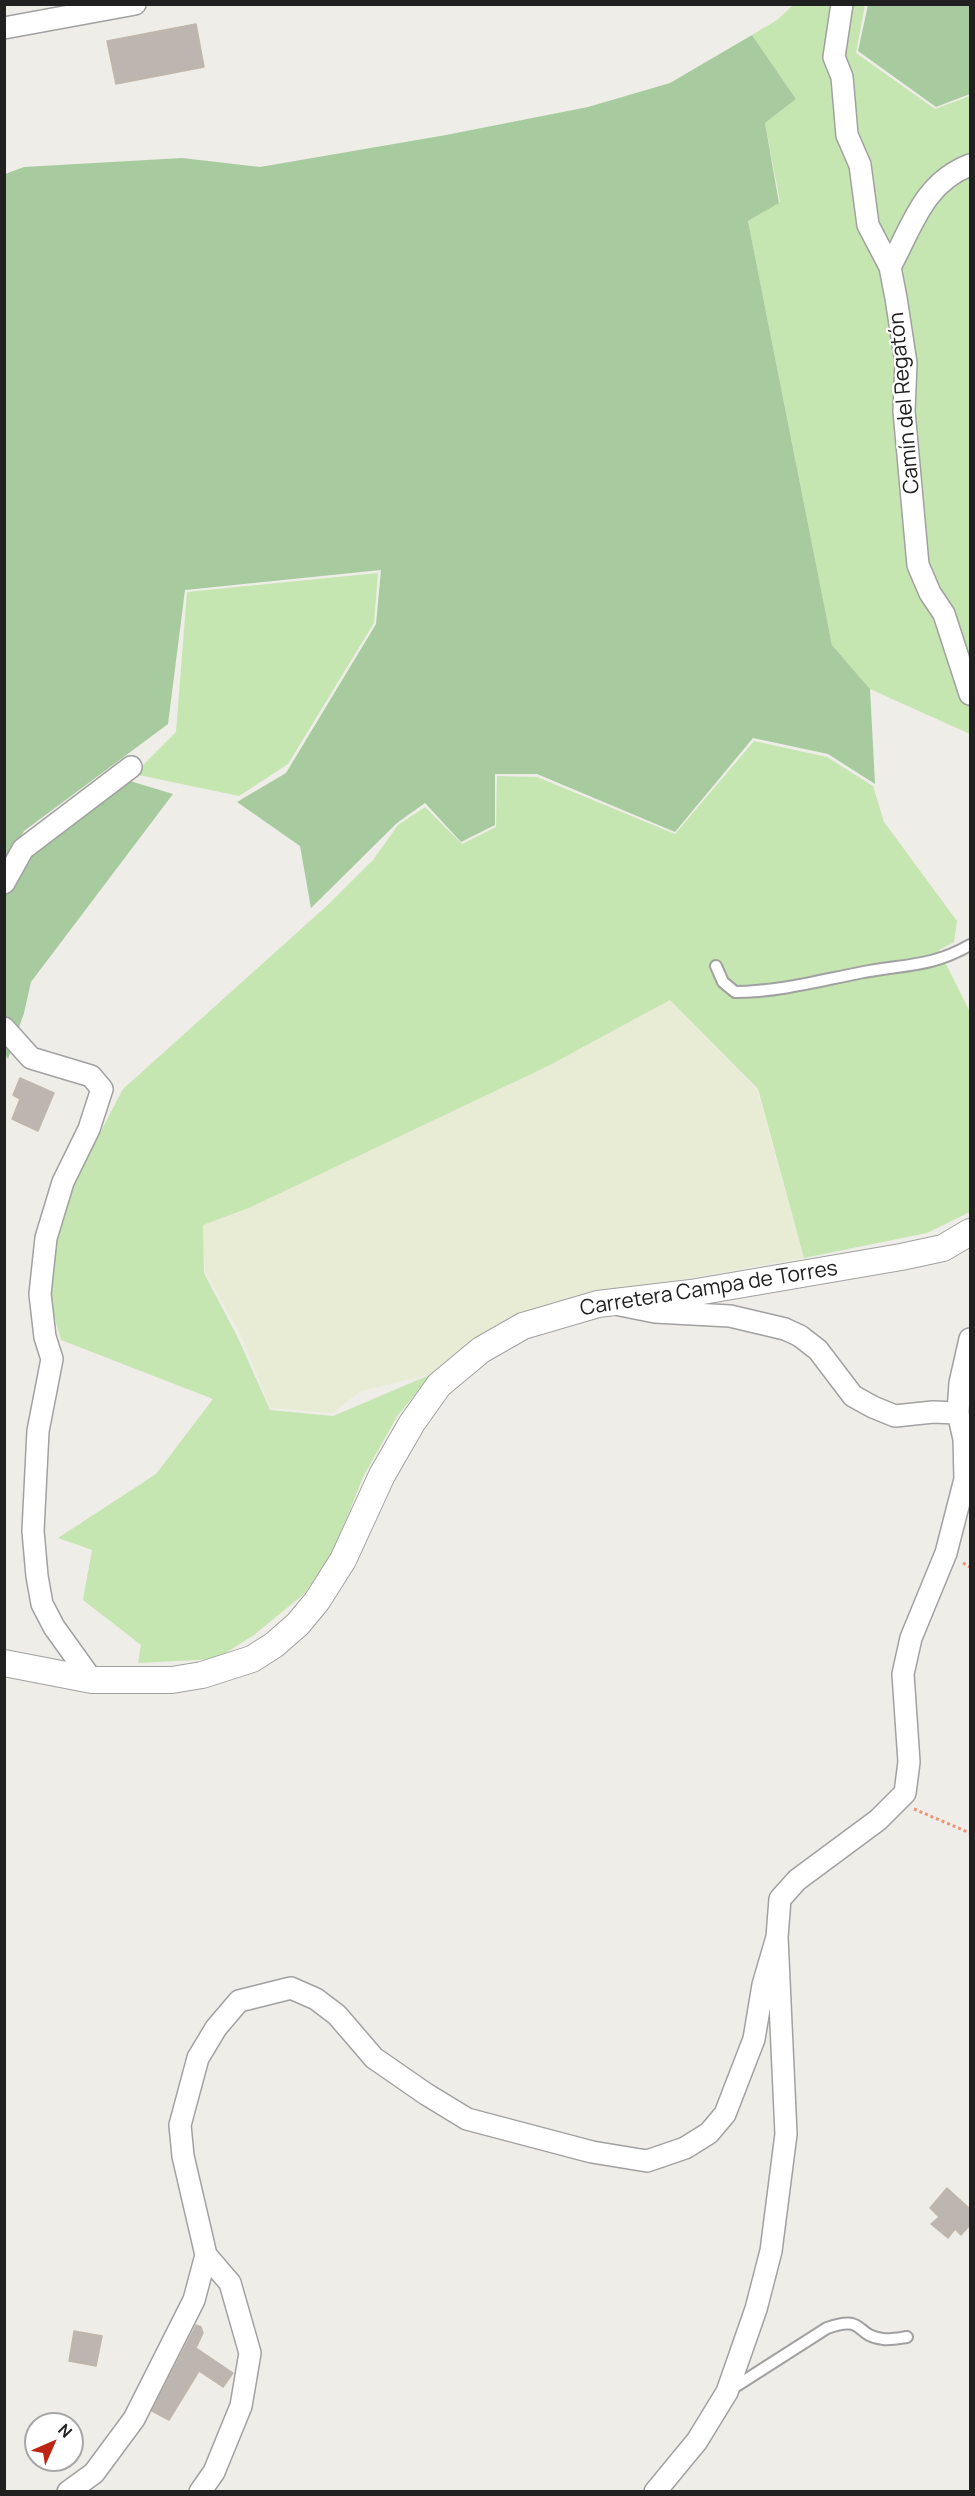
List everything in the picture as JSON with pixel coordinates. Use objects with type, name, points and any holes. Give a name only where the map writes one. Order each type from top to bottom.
[{"type":"street","points":[[4,28],[135,4]]},
{"type":"street","name":"Camín del Regatón","points":[[842,4],[834,57],[842,77],[847,135],[860,165],[868,225],[890,267],[906,363],[904,411],[918,565],[930,593],[944,614],[970,694]]},
{"type":"street","points":[[890,267],[913,217],[933,190],[953,172],[970,165]]},
{"type":"street","points":[[4,883],[23,849],[131,767]]},
{"type":"street","points":[[4,1028],[31,1058],[90,1076],[102,1089],[89,1129],[63,1182],[46,1238],[40,1294],[45,1337],[52,1359],[38,1431],[33,1531],[42,1604],[54,1627],[92,1680]]},
{"type":"street","name":"Carretera Campa de Torres","points":[[4,1663],[92,1680],[172,1680],[202,1675],[252,1659],[274,1645],[298,1624],[318,1601],[344,1560],[382,1475],[412,1423],[439,1385],[481,1350],[523,1326],[598,1304],[691,1293],[900,1257],[943,1248],[970,1232]]},
{"type":"street","points":[[612,1303],[655,1312],[730,1316],[785,1329],[800,1336],[818,1350],[853,1396],[873,1407],[895,1416],[933,1412],[958,1413]]},
{"type":"street","points":[[655,2492],[697,2441],[727,2392],[756,2309],[771,2251],[786,2134],[777,1937],[780,1899],[797,1880],[878,1820],[905,1793],[909,1762],[903,1674],[911,1638],[946,1553],[965,1479],[964,1439],[958,1413],[960,1383],[970,1338]]},
{"type":"street","points":[[200,2492],[214,2472],[241,2406],[250,2353],[230,2283],[206,2255],[183,2156],[180,2125],[198,2058],[216,2028],[239,2001],[291,1988],[316,1999],[337,2015],[374,2058],[467,2119],[592,2152],[647,2161],[685,2148],[709,2133],[725,2114],[754,2039],[763,1985],[777,1937]]},
{"type":"street","points":[[68,2492],[94,2473],[134,2419],[194,2300],[206,2255]]},
{"type":"lane","points":[[716,966],[723,982],[735,992],[774,990],[863,972],[914,967],[952,955],[970,945]]},
{"type":"lane","points":[[727,2392],[827,2328],[843,2322],[851,2322],[870,2335],[883,2339],[907,2337]]},
{"type":"path","points":[[897,1801],[970,1833]]},
{"type":"green space","points":[[793,5],[865,5],[856,53],[935,109],[970,96],[970,734],[870,689],[832,645],[748,221],[780,202],[765,123],[796,99],[752,35],[777,20]]},
{"type":"green space","points":[[868,5],[970,5],[970,94],[936,107],[858,51]]},
{"type":"green space","points":[[752,35],[796,99],[765,123],[779,203],[748,221],[832,645],[870,689],[875,784],[828,754],[753,738],[675,832],[537,774],[495,774],[495,825],[461,842],[425,803],[397,823],[311,908],[300,846],[237,802],[286,773],[376,624],[381,570],[185,590],[168,724],[24,831],[5,865],[5,174],[24,167],[182,158],[260,167],[446,135],[588,107],[670,83]]},
{"type":"green space","points":[[378,573],[374,623],[288,764],[239,796],[134,774],[176,732],[187,592]]},
{"type":"green space","points":[[754,741],[827,757],[873,786],[884,822],[957,921],[954,942],[939,950],[970,1012],[970,1212],[927,1233],[804,1258],[758,1089],[670,1000],[548,1066],[251,1207],[203,1225],[204,1273],[238,1338],[270,1410],[333,1416],[432,1374],[398,1415],[363,1477],[334,1550],[305,1593],[254,1635],[216,1659],[138,1663],[141,1645],[83,1600],[92,1550],[58,1538],[156,1474],[213,1399],[61,1340],[46,1286],[58,1213],[123,1089],[330,903],[373,860],[398,825],[425,807],[462,844],[496,827],[497,776],[537,777],[675,834]]},
{"type":"green space","points":[[130,781],[173,794],[31,982],[24,1013],[8,1059],[4,1052],[4,870],[25,833],[56,810]]},
{"type":"green space","points":[[670,1000],[757,1090],[804,1258],[605,1293],[432,1374],[361,1391],[332,1413],[270,1408],[242,1337],[205,1272],[203,1225],[251,1207],[548,1066]]},
{"type":"building","points":[[196,24],[204,67],[116,84],[107,41]]},
{"type":"building","points":[[20,1078],[54,1093],[38,1131],[12,1119],[20,1099],[13,1095]]},
{"type":"building","points":[[947,2188],[970,2209],[970,2225],[961,2235],[955,2229],[948,2238],[931,2224],[939,2217],[930,2208]]},
{"type":"building","points":[[196,2325],[201,2327],[203,2333],[196,2348],[233,2373],[223,2387],[199,2371],[169,2420],[152,2411]]},
{"type":"building","points":[[74,2331],[102,2336],[96,2366],[69,2361]]}]
